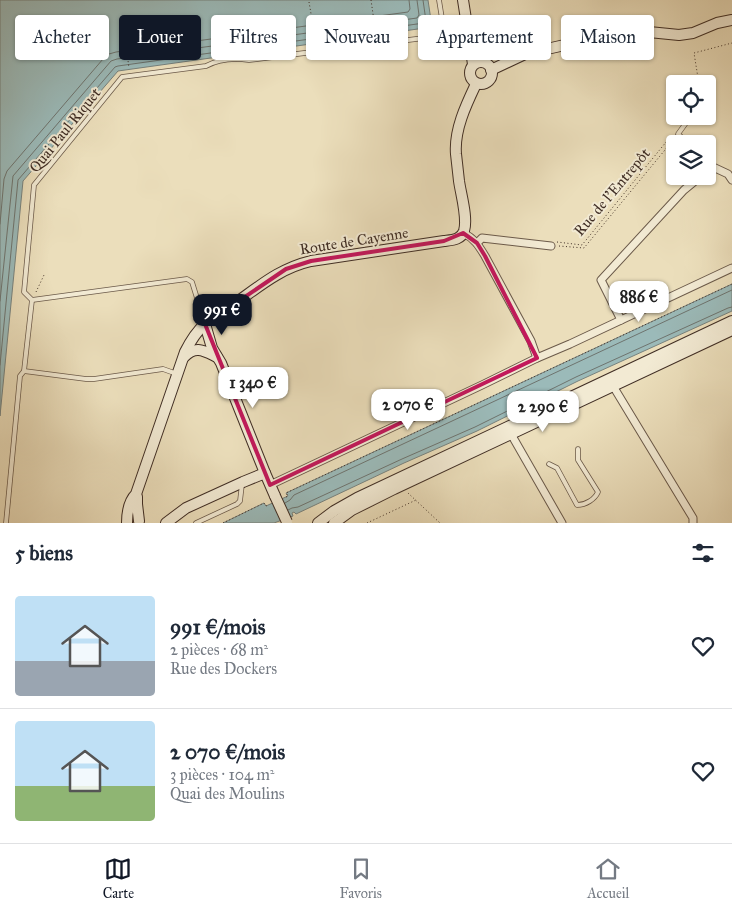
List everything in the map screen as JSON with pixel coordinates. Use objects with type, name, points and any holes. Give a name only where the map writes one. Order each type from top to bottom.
[{"type":"street","points":[[463,0],[473,64],[469,72],[470,77],[476,84],[480,85],[488,82],[492,70],[486,63],[473,64]]},
{"type":"street","points":[[492,70],[525,54],[569,44],[629,33],[649,32],[679,35],[693,33],[717,23],[732,20]]},
{"type":"street","points":[[476,84],[459,130],[456,147],[465,226],[463,233],[477,242],[531,341],[537,358]]},
{"type":"street","points":[[716,171],[728,174],[732,180]]},
{"type":"street","points":[[621,320],[601,280],[690,185]]},
{"type":"street","name":"Route de Cayenne","points":[[127,523],[127,515],[133,497],[136,494],[183,358],[190,342],[205,324],[286,269],[298,264],[444,241],[458,238],[463,233]]},
{"type":"street","points":[[477,242],[482,238],[553,244]]},
{"type":"street","points":[[270,485],[732,268]]},
{"type":"street","points":[[318,523],[357,498],[732,321]]},
{"type":"street","points":[[205,324],[212,348],[221,363],[276,500],[287,522]]},
{"type":"street","points":[[334,523],[352,510],[400,486],[732,330]]},
{"type":"street","points":[[183,358],[196,350],[201,350],[217,357]]},
{"type":"street","points":[[612,386],[693,518],[693,523]]},
{"type":"street","points":[[511,434],[562,523]]},
{"type":"street","points":[[166,523],[186,508],[265,473]]},
{"type":"street","name":"Route de Cayenne","points":[[136,494],[141,522]]},
{"type":"street","points":[[127,523],[133,520],[141,522]]},
{"type":"lane","name":"Quai Paul Riquet","points":[[6,523],[20,376],[24,371],[32,300],[24,292],[34,185],[122,78],[206,66],[212,62],[238,59],[249,60],[440,36],[444,31],[439,0]]},
{"type":"lane","points":[[678,134],[684,125]]},
{"type":"lane","points":[[32,300],[187,279],[192,282],[205,324]]},
{"type":"lane","points":[[24,371],[86,379],[163,369],[178,374]]},
{"type":"lane","points":[[549,464],[556,468],[577,505],[582,505],[596,497],[598,492],[578,460],[578,449]]},
{"type":"lane","points":[[196,523],[237,504],[240,501],[243,482]]},
{"type":"path","points":[[371,0],[373,15]]},
{"type":"path","points":[[309,2],[311,15]]},
{"type":"path","points":[[698,75],[694,53],[732,43]]},
{"type":"path","points":[[129,60],[130,69]]},
{"type":"path","name":"Rue de l'Entrepôt","points":[[553,244],[584,248],[678,134]]},
{"type":"path","points":[[553,244],[582,245],[666,143]]},
{"type":"path","points":[[32,300],[44,274]]},
{"type":"path","points":[[223,523],[264,503],[266,506],[288,496],[286,493],[732,284]]},
{"type":"path","points":[[400,486],[440,523]]},
{"type":"path","points":[[367,523],[416,500]]},
{"type":"highlighted area","points":[[463,233],[477,243],[485,256],[537,358],[270,485],[205,324],[286,269],[311,261],[444,241]]},
{"type":"water","points":[[0,0],[428,0],[430,15],[418,15],[418,29],[408,30],[408,15],[306,15],[306,45],[296,46],[296,15],[211,15],[211,58],[201,59],[201,15],[119,15],[119,60],[196,60],[118,71],[23,181],[0,416]]},
{"type":"water","points":[[732,284],[732,311],[578,381],[477,431],[296,514],[294,512],[292,513],[293,516],[274,523],[223,523],[264,503],[266,506],[288,496],[286,493]]}]
